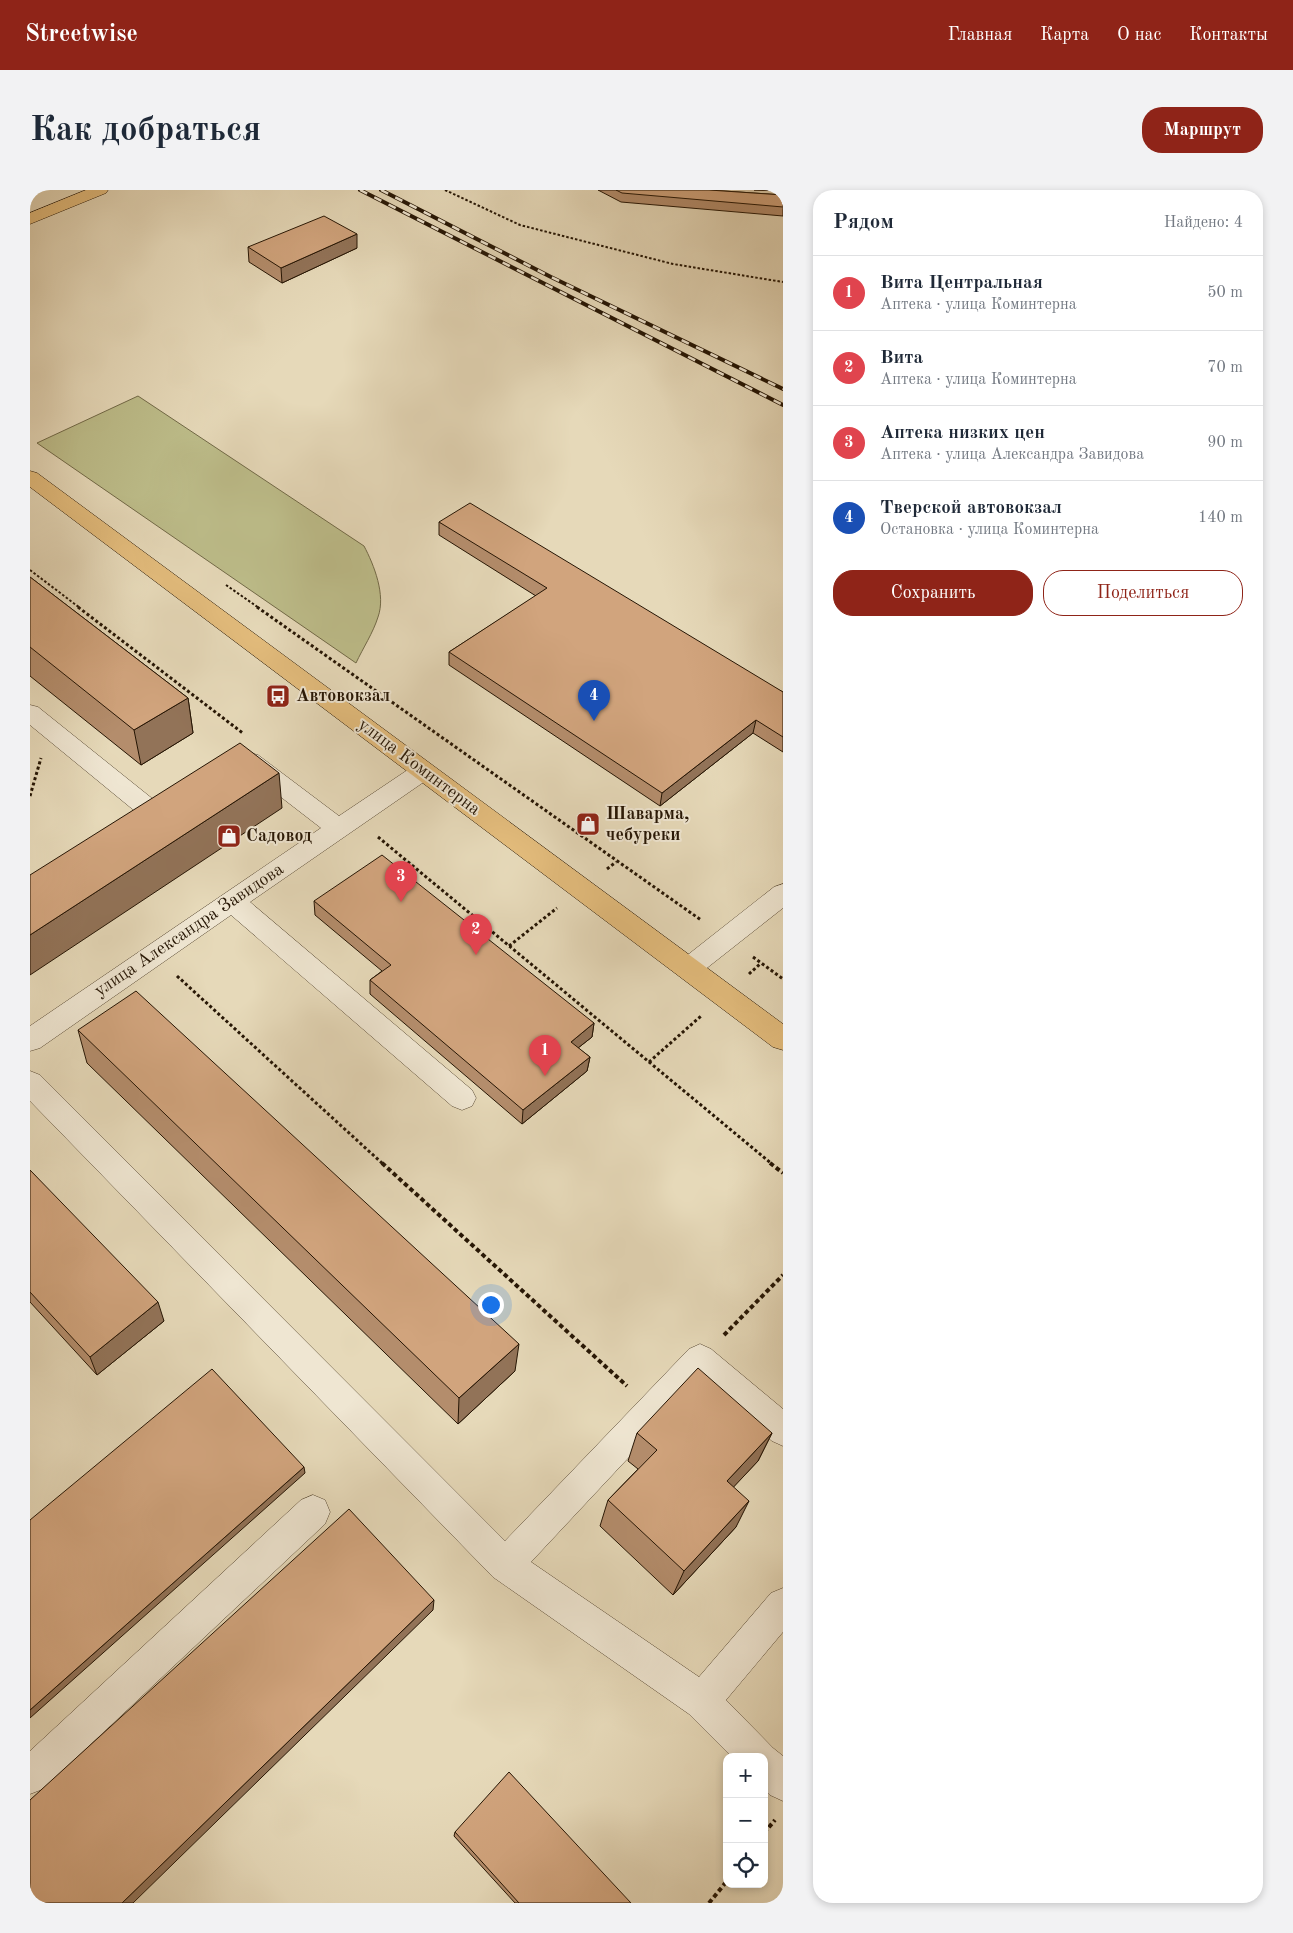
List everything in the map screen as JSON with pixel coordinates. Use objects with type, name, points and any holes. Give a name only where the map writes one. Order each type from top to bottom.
[{"type":"main road","points":[[30,205],[66,190]]},
{"type":"main road","points":[[30,219],[100,190]]},
{"type":"main road","name":"улица Коминтерна","points":[[30,477],[783,1039]]},
{"type":"street","points":[[30,713],[145,806]]},
{"type":"street","points":[[226,754],[234,749],[346,823]]},
{"type":"street","name":"улица Александра Завидова","points":[[30,1040],[423,771]]},
{"type":"street","points":[[689,968],[783,894]]},
{"type":"street","points":[[232,901],[462,1098]]},
{"type":"street","points":[[30,1083],[505,1565],[702,1701],[754,1753]]},
{"type":"street","points":[[505,1565],[700,1359],[783,1430]]},
{"type":"street","points":[[30,1776],[312,1512]]},
{"type":"street","points":[[702,1701],[783,1605]]},
{"type":"street","points":[[768,1771],[781,1799]]},
{"type":"path","points":[[445,190],[520,225],[673,264],[783,282]]},
{"type":"path","points":[[30,570],[251,740]]},
{"type":"path","points":[[225,584],[783,979]]},
{"type":"path","points":[[30,796],[49,728]]},
{"type":"path","points":[[346,823],[783,1174]]},
{"type":"path","points":[[154,955],[652,1409]]},
{"type":"path","points":[[700,1359],[783,1275]]},
{"type":"path","points":[[768,1825],[781,1799]]},
{"type":"path","points":[[709,1903],[723,1886]]},
{"type":"green space","points":[[138,396],[364,546],[378,580],[381,599],[378,617],[356,663],[37,443]]},
{"type":"building","points":[[616,190],[709,190],[783,195],[783,207],[622,193]]},
{"type":"building","points":[[324,216],[357,234],[281,268],[248,247]]},
{"type":"building","points":[[470,503],[783,692],[783,737],[756,720],[662,793],[449,652],[547,588],[439,522]]},
{"type":"building","points":[[30,577],[188,698],[134,730],[30,647]]},
{"type":"building","points":[[240,743],[279,773],[30,935],[30,875]]},
{"type":"building","points":[[382,855],[594,1023],[571,1042],[590,1057],[523,1110],[370,980],[391,965],[314,901]]},
{"type":"building","points":[[136,991],[519,1344],[459,1398],[78,1030]]},
{"type":"building","points":[[30,1170],[158,1302],[90,1357],[30,1292]]},
{"type":"building","points":[[698,1368],[772,1433],[727,1481],[749,1501],[684,1571],[608,1500],[657,1450],[637,1433]]},
{"type":"building","points":[[212,1369],[304,1467],[30,1710],[30,1520]]},
{"type":"building","points":[[349,1509],[434,1600],[122,1903],[30,1903],[30,1800]]},
{"type":"building","points":[[509,1772],[631,1903],[519,1903],[455,1832]]},
{"type":"railway","points":[[360,190],[783,405]]},
{"type":"railway","points":[[381,190],[551,277],[783,389]]},
{"type":"place","name":"Автовокзал","points":[[278,696]]},
{"type":"place","name":"Тверской автовокзал","points":[[594,721]]},
{"type":"place","name":"Шаварма, чебуреки","points":[[588,824]]},
{"type":"place","name":"Садовод","points":[[229,836]]},
{"type":"place","name":"Аптека низких цен","points":[[401,902]]},
{"type":"place","name":"Вита","points":[[476,955]]},
{"type":"place","name":"Вита Центральная","points":[[545,1076]]}]
